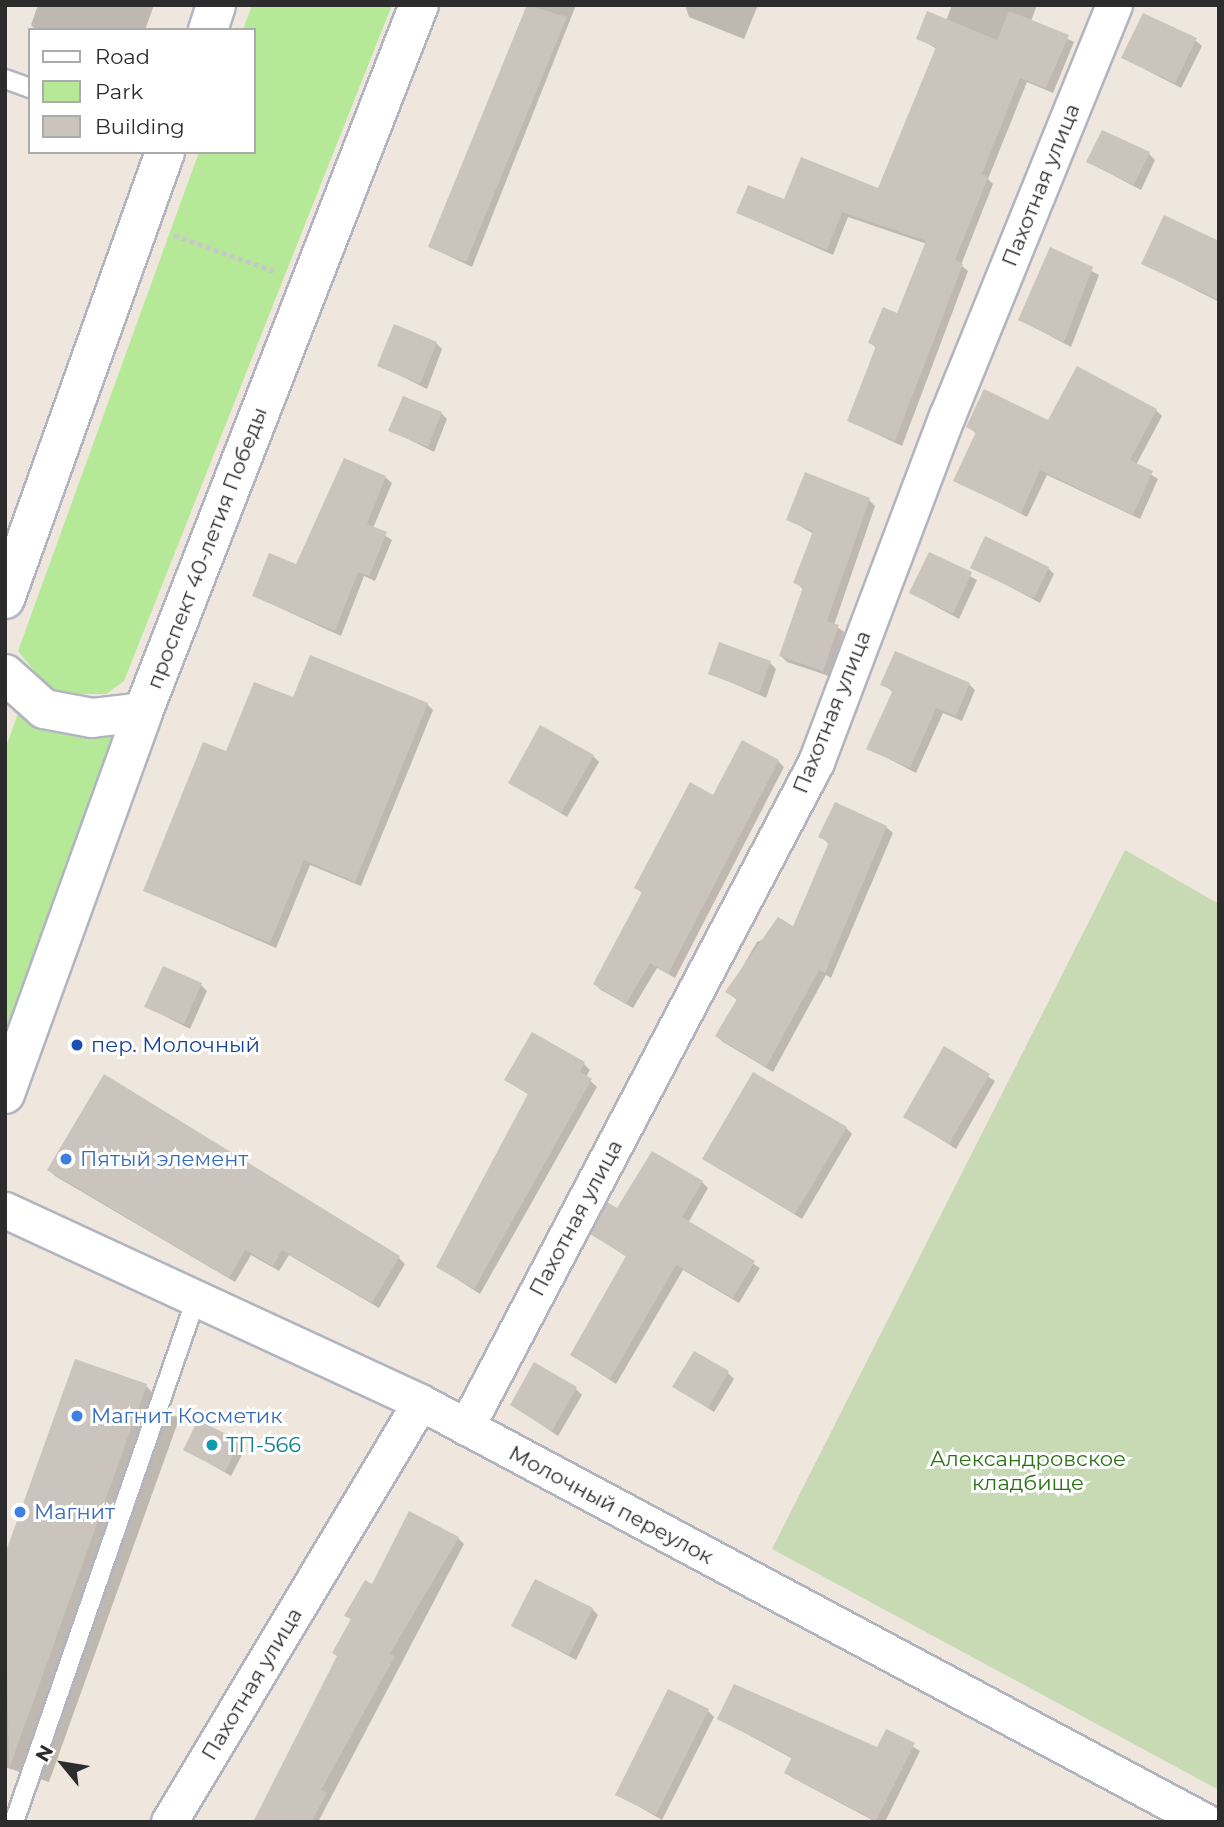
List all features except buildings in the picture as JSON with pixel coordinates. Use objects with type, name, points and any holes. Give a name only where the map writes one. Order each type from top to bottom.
[{"type":"main road","points":[[209,28],[216,5]]},
{"type":"main road","name":"проспект 40-летия Победы","points":[[5,1094],[144,712],[419,5]]},
{"type":"main road","points":[[5,599],[164,154]]},
{"type":"main road","points":[[5,674],[25,698],[57,713],[93,718],[144,712]]},
{"type":"street","name":"Пахотная улица","points":[[466,1427],[816,762],[952,403],[1114,5]]},
{"type":"street","name":"Молочный переулок","points":[[5,1210],[420,1402],[1168,1813],[1206,1822]]},
{"type":"street","name":"Пахотная улица","points":[[169,1822],[420,1402]]},
{"type":"lane","points":[[5,79],[28,87]]},
{"type":"lane","points":[[14,1822],[196,1299]]},
{"type":"path","points":[[140,223],[310,285]]},
{"type":"green space","points":[[252,5],[392,5],[124,681],[106,694],[63,694],[46,685],[18,651],[198,154],[256,154],[256,28],[244,28]]},
{"type":"green space","points":[[23,699],[126,733],[5,1058],[5,750]]},
{"type":"green space","name":"Александровское кладбище","points":[[1125,850],[1219,904],[1219,1790],[772,1549]]},
{"type":"place","name":"пер. Молочный","points":[[77,1045]]},
{"type":"place","name":"Пятый элемент","points":[[66,1159]]},
{"type":"place","name":"Магнит Косметик","points":[[77,1416]]},
{"type":"place","name":"ТП-566","points":[[212,1445]]},
{"type":"place","name":"Магнит","points":[[20,1512]]}]
